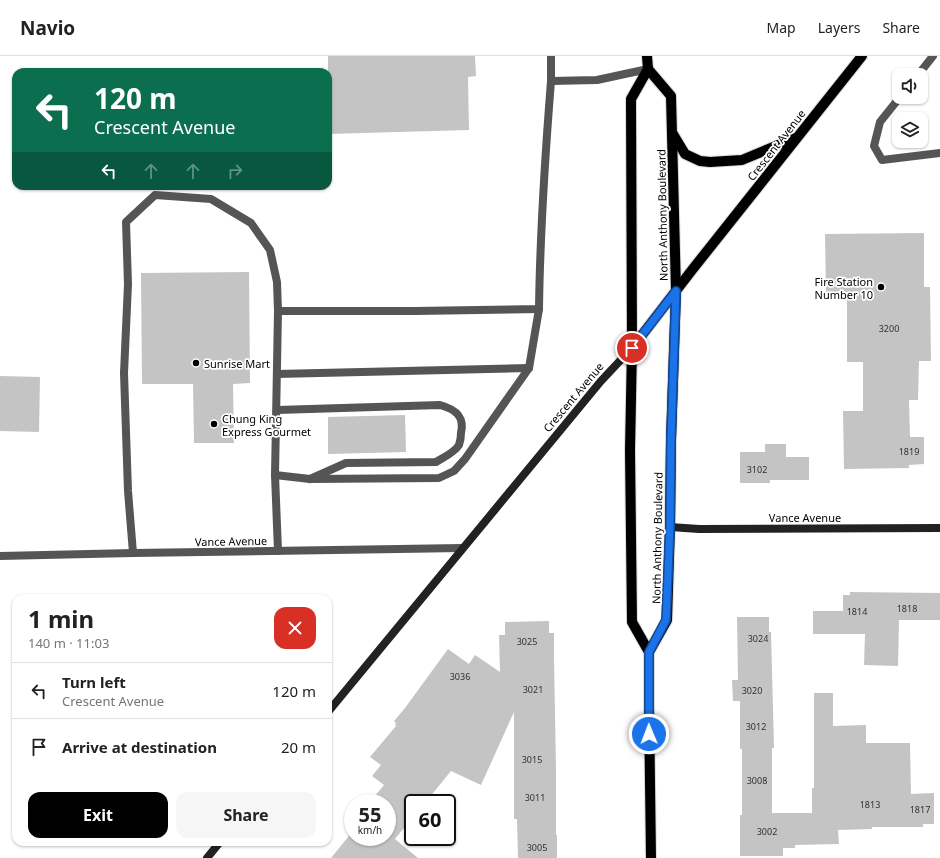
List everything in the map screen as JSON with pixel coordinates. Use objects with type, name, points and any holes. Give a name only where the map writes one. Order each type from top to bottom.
[{"type":"main road","points":[[647,56],[648,69]]},
{"type":"main road","name":"Crescent Avenue","points":[[332,707],[601,381],[632,348],[862,56]]},
{"type":"main road","name":"North Anthony Boulevard","points":[[649,652],[632,622],[630,450],[632,348],[631,99],[648,69],[671,96],[676,291],[666,620],[649,652],[651,858]]},
{"type":"main road","points":[[672,133],[685,154],[700,161],[710,162],[742,160],[797,137]]},
{"type":"main road","name":"Vance Avenue","points":[[670,527],[940,528]]},
{"type":"main road","points":[[207,858],[217,846]]},
{"type":"street","points":[[276,475],[310,479],[439,478],[454,471],[465,459],[529,368],[539,309],[540,251],[545,154],[551,81],[551,56]]},
{"type":"street","points":[[924,68],[933,56]]},
{"type":"street","points":[[551,81],[597,80],[648,69]]},
{"type":"street","points":[[894,104],[880,122],[874,146],[882,160],[940,153]]},
{"type":"street","points":[[133,553],[128,491],[124,373],[128,284],[126,222],[155,195],[211,199],[251,223],[270,250],[277,282],[278,311],[276,475],[278,551]]},
{"type":"street","points":[[278,311],[539,309]]},
{"type":"street","points":[[277,374],[529,368]]},
{"type":"street","points":[[277,410],[440,405],[450,408],[460,416],[463,427],[459,445],[449,455],[436,462],[346,463],[310,479]]},
{"type":"street","name":"Vance Avenue","points":[[0,556],[462,548]]},
{"type":"building","points":[[328,56],[475,56],[476,76],[468,77],[469,130],[332,134],[332,68],[328,68]]},
{"type":"building","points":[[924,233],[924,287],[930,287],[931,361],[919,361],[918,400],[909,400],[910,437],[924,437],[924,464],[909,465],[909,468],[844,469],[843,411],[863,411],[863,362],[847,362],[847,294],[826,294],[825,234]]},
{"type":"building","points":[[249,272],[250,383],[233,384],[234,443],[194,443],[193,384],[142,384],[141,273]]},
{"type":"building","points":[[0,376],[40,377],[39,432],[0,431]]},
{"type":"building","points":[[405,415],[406,452],[328,454],[328,417]]},
{"type":"building","points":[[765,444],[786,444],[786,457],[809,457],[809,480],[770,480],[770,483],[740,483],[740,452],[765,452]]},
{"type":"building","points":[[850,592],[940,593],[940,620],[899,620],[898,666],[864,665],[865,634],[813,634],[813,611],[843,611],[843,595],[850,595]]},
{"type":"building","points":[[737,617],[769,617],[769,632],[771,632],[774,748],[772,748],[772,813],[812,813],[812,788],[814,788],[814,693],[833,693],[833,726],[866,725],[866,743],[910,743],[911,794],[934,793],[934,824],[923,824],[923,827],[872,827],[872,829],[838,830],[839,844],[795,845],[795,848],[783,848],[783,856],[740,856],[740,815],[742,815],[742,749],[740,749],[740,701],[733,701],[732,680],[738,680]]},
{"type":"building","points":[[549,621],[549,633],[554,633],[557,858],[518,858],[517,819],[514,819],[514,712],[481,785],[451,771],[432,794],[404,794],[404,828],[396,838],[396,794],[376,794],[384,785],[372,776],[381,765],[370,757],[396,726],[394,721],[448,649],[469,664],[475,655],[500,672],[499,635],[505,635],[505,622]]},
{"type":"building","points":[[396,840],[418,858],[331,858],[344,842],[344,846],[396,846]]},
{"type":"place","name":"Fire Station Number 10","points":[[881,287]]},
{"type":"place","name":"Sunrise Mart","points":[[196,363]]},
{"type":"place","name":"Chung King Express Gourmet","points":[[214,424]]},
{"type":"route","points":[[632,348],[676,291],[666,620],[649,652],[649,734]]}]
